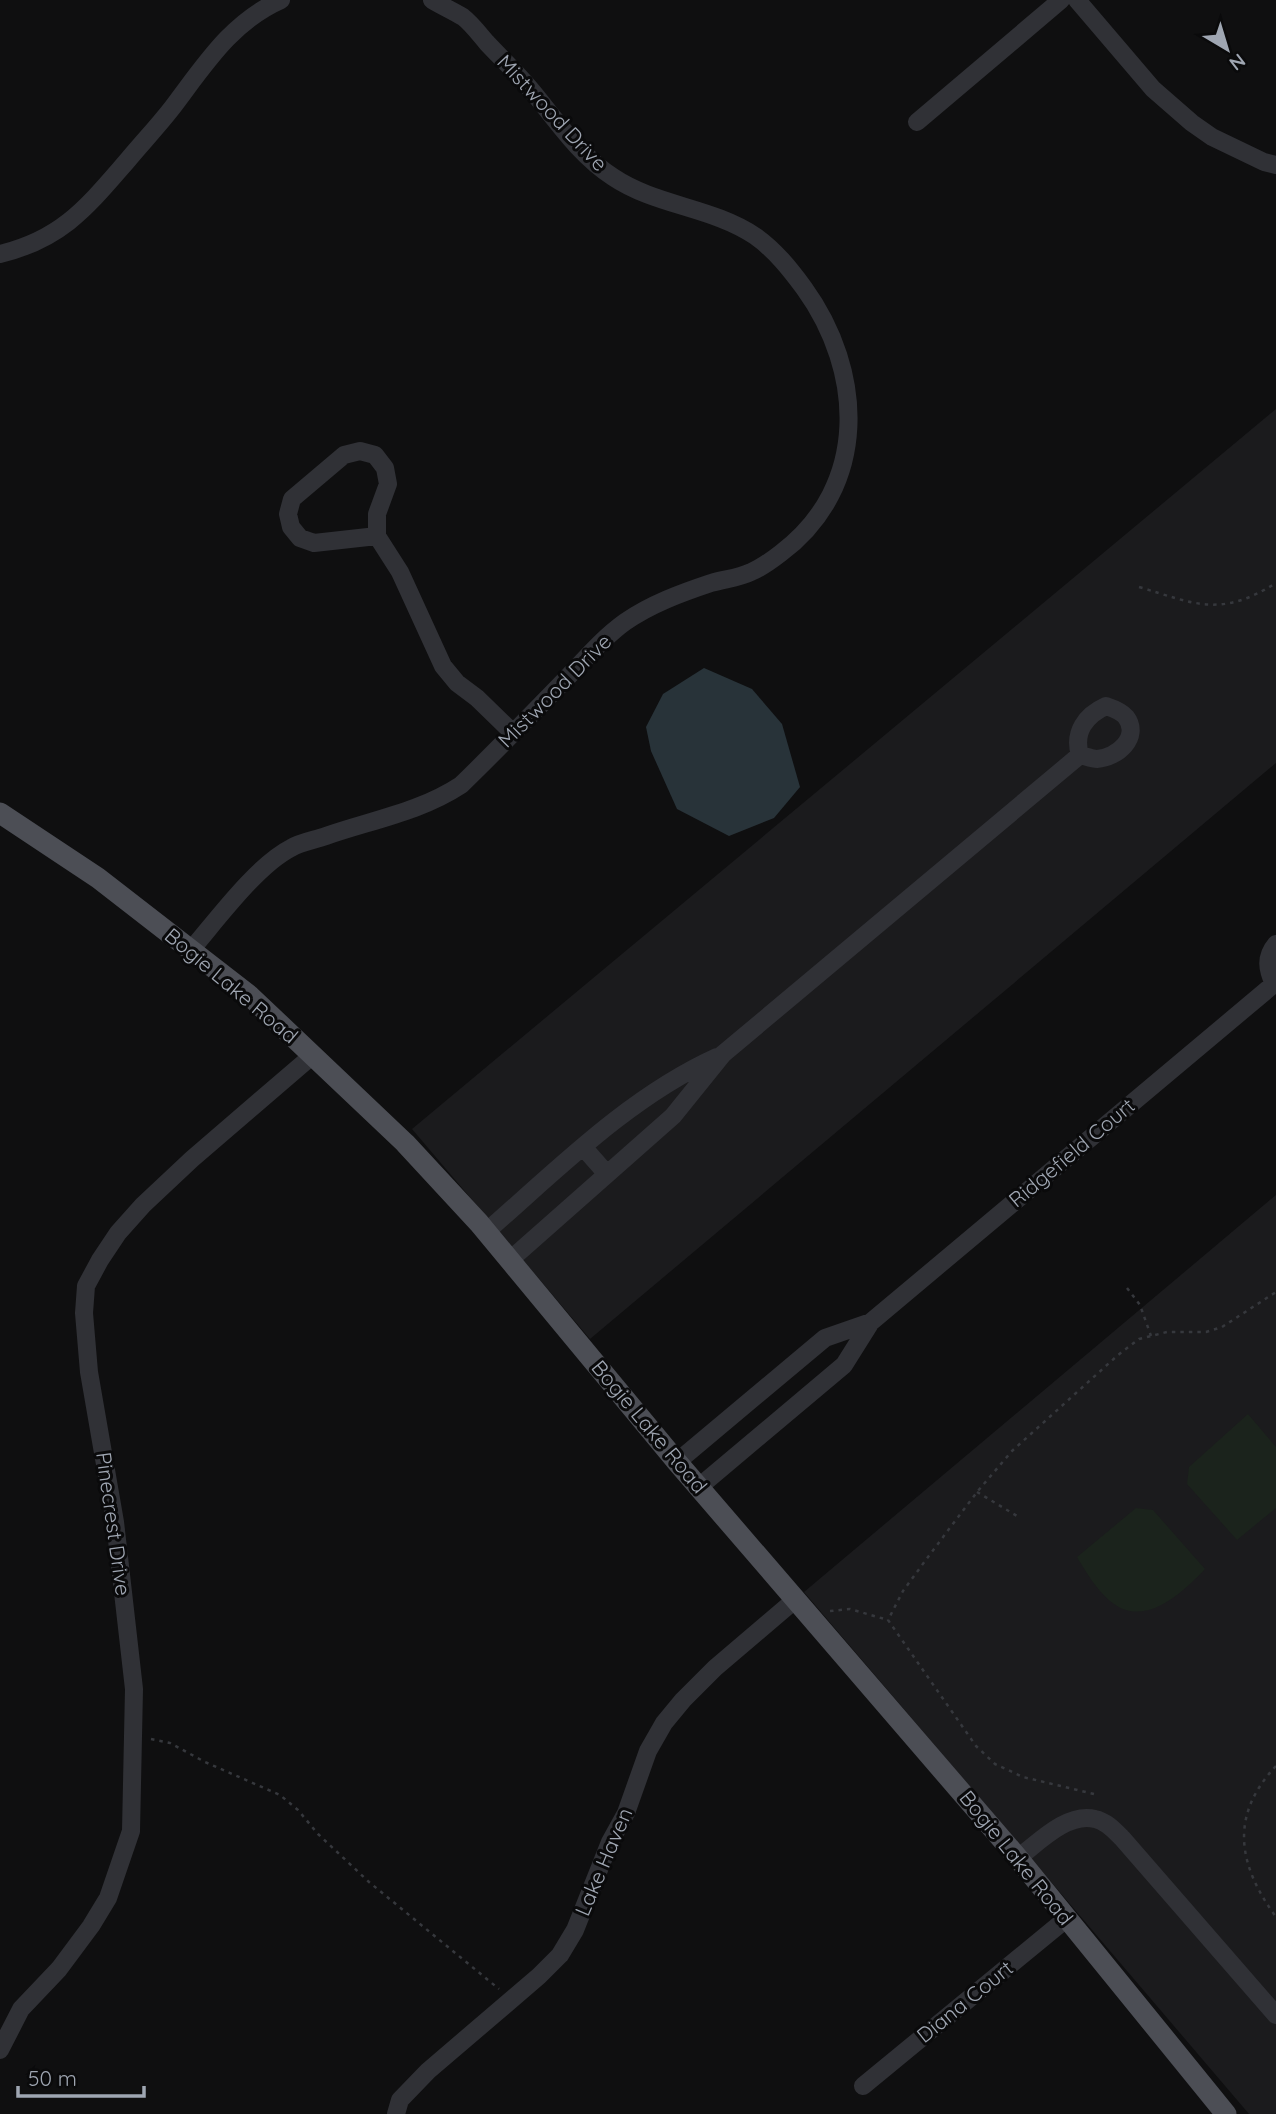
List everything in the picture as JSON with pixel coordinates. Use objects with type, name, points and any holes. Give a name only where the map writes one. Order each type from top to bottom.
[{"type":"main road","name":"Bogie Lake Road","points":[[0,813],[98,878],[250,996],[405,1143],[486,1232],[677,1462],[1018,1858],[1226,2114]]},
{"type":"street","points":[[0,254],[29,245],[62,228],[86,208],[237,27],[260,9],[281,0]]},
{"type":"street","name":"Mistwood Drive","points":[[190,951],[238,895],[273,861],[291,848],[440,799],[461,785],[593,649],[628,620],[667,599],[751,572],[782,552],[804,532],[838,483],[849,429],[849,398],[829,331],[817,306],[785,262],[756,237],[728,222],[642,192],[614,178],[590,160],[566,135],[531,89],[464,18],[432,0]]},
{"type":"street","points":[[916,122],[1061,0]]},
{"type":"street","points":[[1077,0],[1153,89],[1192,123],[1212,137],[1276,165]]},
{"type":"street","points":[[377,536],[314,543],[300,538],[291,527],[288,514],[292,499],[344,455],[360,451],[375,455],[385,468],[388,484],[377,514],[377,536],[400,572],[443,666],[457,683],[477,698],[513,733]]},
{"type":"street","points":[[510,1260],[673,1116],[723,1054],[1080,755]]},
{"type":"street","name":"Ridgefield Court","points":[[699,1487],[844,1365],[871,1322],[1275,984],[1268,967],[1269,957],[1276,944]]},
{"type":"street","points":[[486,1232],[657,1090],[723,1054]]},
{"type":"street","name":"Pinecrest Drive","points":[[0,2050],[21,2009],[58,1969],[91,1926],[108,1898],[131,1831],[134,1689],[115,1522],[89,1372],[84,1313],[86,1286],[118,1233],[143,1205],[313,1055]]},
{"type":"street","points":[[584,1148],[606,1173]]},
{"type":"street","name":"Ridgefield Court","points":[[677,1462],[825,1338],[871,1322]]},
{"type":"street","name":"Lake Haven","points":[[396,2114],[400,2100],[406,2092],[560,1955],[575,1930],[611,1842],[626,1813],[648,1751],[664,1723],[715,1668],[802,1606]]},
{"type":"street","points":[[1018,1858],[1060,1826],[1079,1819],[1095,1818],[1108,1825],[1276,2015]]},
{"type":"street","name":"Diana Court","points":[[863,2086],[1066,1919]]},
{"type":"path","points":[[1139,587],[1200,605],[1219,607],[1259,594],[1276,583]]},
{"type":"path","points":[[1127,1288],[1140,1305],[1151,1336]]},
{"type":"path","points":[[888,1620],[903,1591],[977,1492],[1012,1451],[1118,1355],[1139,1339],[1167,1332],[1206,1332],[1222,1327],[1276,1292]]},
{"type":"path","points":[[977,1492],[1017,1516]]},
{"type":"path","points":[[802,1606],[850,1609],[888,1620],[976,1746],[995,1764],[1023,1777],[1094,1794]]},
{"type":"path","points":[[134,1739],[160,1739],[280,1796],[298,1810],[318,1834],[369,1882],[485,1976],[510,2001]]},
{"type":"path","points":[[1276,1766],[1262,1781],[1251,1801],[1244,1837],[1254,1882],[1276,1917]]},
{"type":"shaded area","points":[[1276,409],[1276,763],[590,1339],[412,1129]]},
{"type":"shaded area","points":[[704,668],[752,689],[782,724],[800,787],[774,818],[729,836],[677,809],[651,751],[646,727],[663,694]]},
{"type":"shaded area","points":[[1276,1195],[1276,2114],[1249,2114],[804,1592]]},
{"type":"shaded area","points":[[1248,1414],[1276,1447],[1276,1508],[1237,1540],[1187,1484],[1189,1467]]},
{"type":"shaded area","points":[[1136,1508],[1153,1510],[1205,1569],[1162,1605],[1136,1612],[1123,1609],[1110,1601],[1096,1586],[1077,1557]]}]
